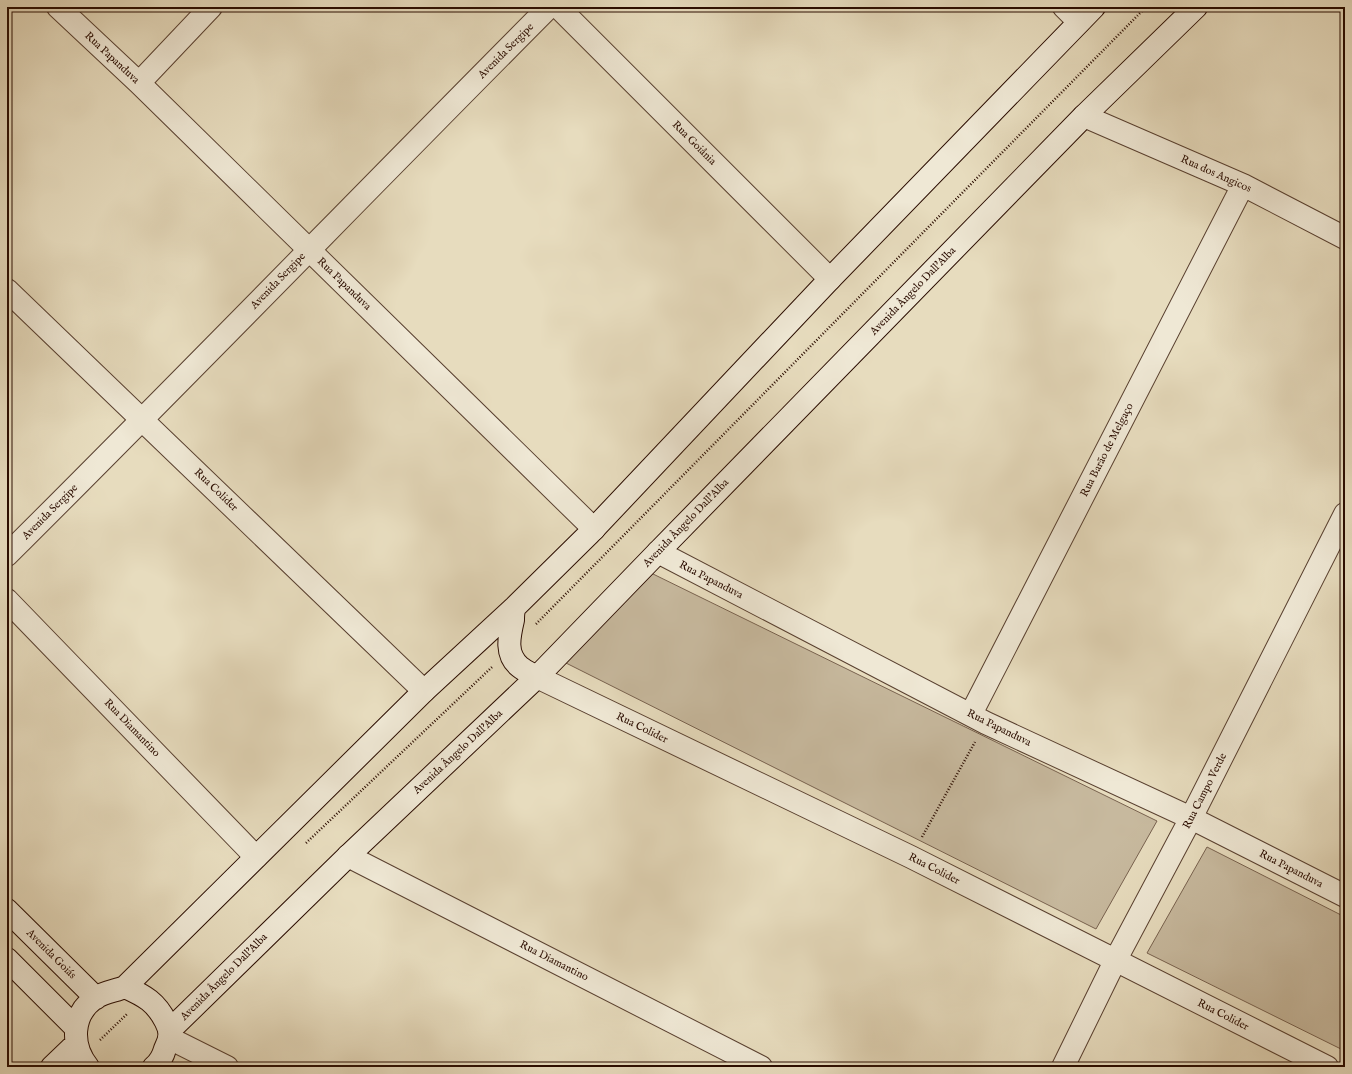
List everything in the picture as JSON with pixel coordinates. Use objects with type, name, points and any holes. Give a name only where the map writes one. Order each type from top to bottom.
[{"type":"street","name":"Rua Papanduva","points":[[58,7],[139,83],[594,529]]},
{"type":"street","points":[[139,83],[211,7]]},
{"type":"street","name":"Avenida Sergipe","points":[[7,555],[549,7]]},
{"type":"street","name":"Rua Goiânia","points":[[558,7],[830,279]]},
{"type":"street","name":"Avenida Ângelo Dall'Alba","points":[[169,1034],[348,856],[537,677],[1084,116],[1196,7]]},
{"type":"street","points":[[52,1067],[76,1036],[83,1011],[88,1004],[106,993],[125,987],[424,691],[514,607],[594,529],[1079,12]]},
{"type":"street","name":"Rua dos Angicos","points":[[1084,116],[1243,185],[1345,238]]},
{"type":"street","name":"Rua Barão de Melgaço","points":[[978,718],[1243,185]]},
{"type":"street","name":"Rua Colider","points":[[7,290],[143,419],[424,691]]},
{"type":"street","name":"Rua Campo Verde","points":[[1063,1067],[1115,961],[1191,818],[1345,514]]},
{"type":"street","name":"Rua Papanduva","points":[[658,552],[978,718],[1191,818],[1345,896]]},
{"type":"street","name":"Rua Diamantino","points":[[7,600],[256,857]]},
{"type":"street","name":"Rua Colider","points":[[514,607],[508,644],[512,657],[520,667],[537,677],[911,857],[1327,1067]]},
{"type":"street","name":"Rua Diamantino","points":[[348,856],[761,1067]]},
{"type":"street","name":"Avenida Goiás","points":[[7,910],[96,998]]},
{"type":"street","points":[[7,959],[76,1036],[82,1059],[88,1067]]},
{"type":"street","points":[[125,987],[144,996],[154,1004],[162,1014],[169,1034],[159,1066]]},
{"type":"street","points":[[169,1034],[227,1067]]},
{"type":"path","points":[[911,857],[978,718]]},
{"type":"shaded area","points":[[651,573],[1157,821],[1096,929],[562,661]]},
{"type":"shaded area","points":[[1207,847],[1345,917],[1345,1051],[1147,953]]}]
